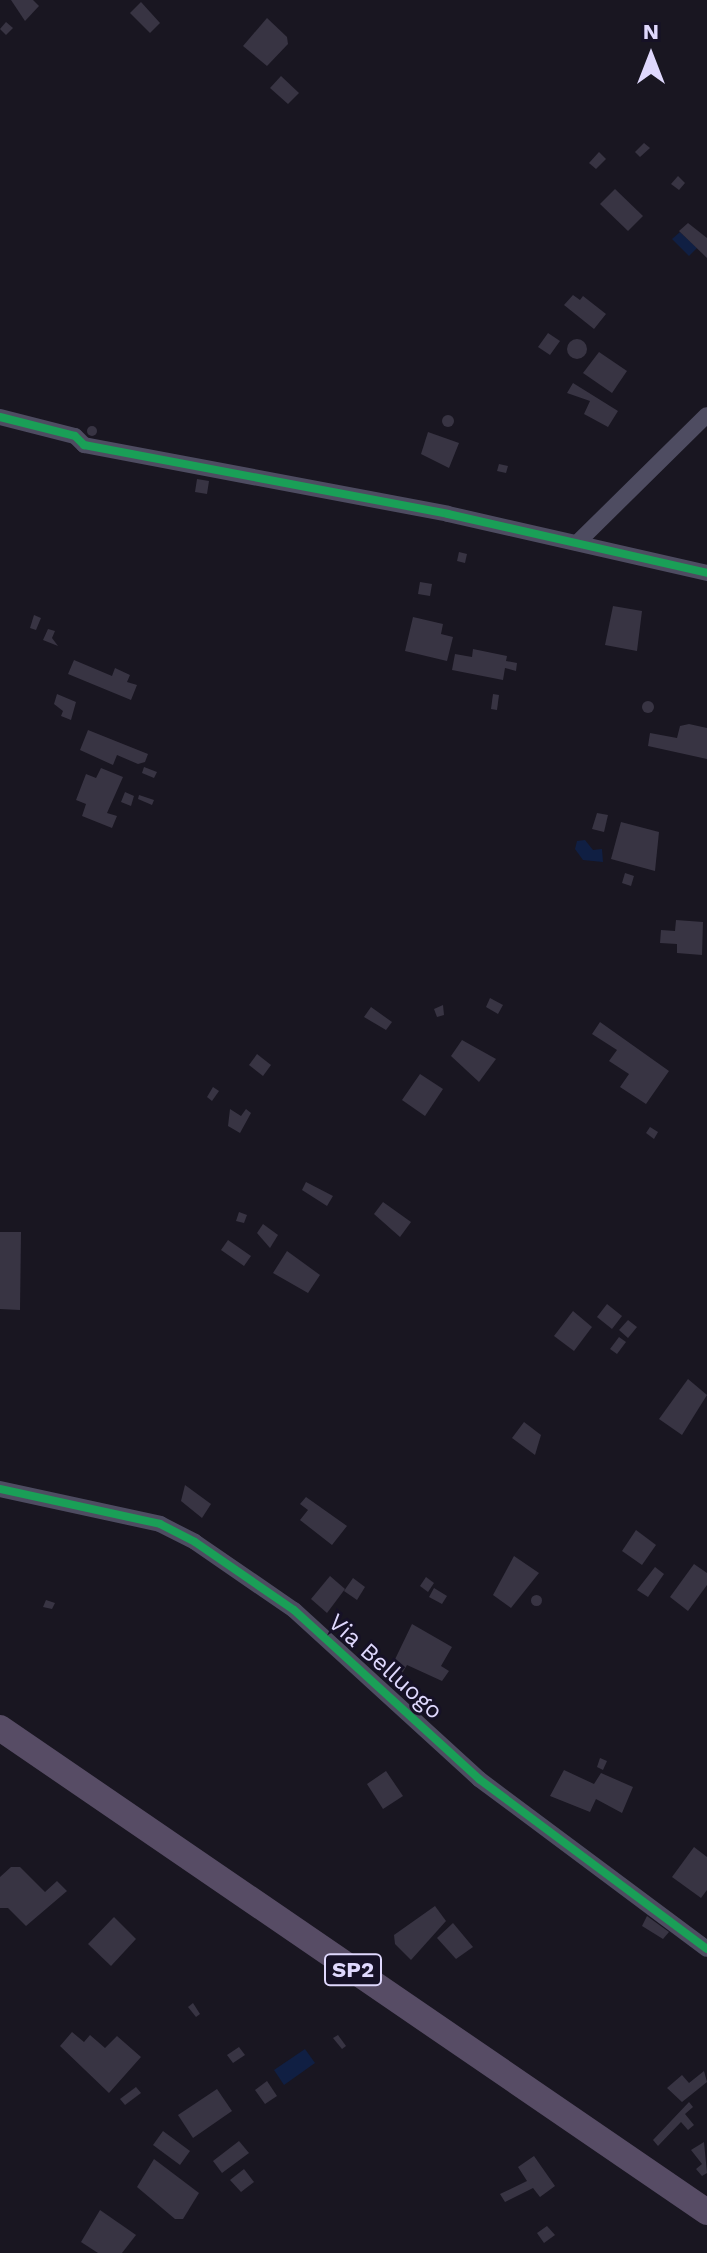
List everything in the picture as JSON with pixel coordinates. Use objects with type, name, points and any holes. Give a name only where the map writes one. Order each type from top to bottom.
[{"type":"main road","name":"SP2","points":[[0,1728],[707,2212]]},
{"type":"street","points":[[577,543],[707,415]]},
{"type":"street","points":[[0,417],[75,436],[84,445],[577,543],[707,573]]},
{"type":"street","name":"Via Belluogo","points":[[0,1489],[160,1524],[195,1542],[294,1610],[479,1779],[707,1949]]},
{"type":"water","points":[[680,232],[697,248],[689,256],[672,239]]},
{"type":"water","points":[[585,840],[593,850],[602,849],[603,862],[583,860],[575,849],[577,841]]},
{"type":"water","points":[[305,2049],[315,2063],[284,2085],[274,2070]]},
{"type":"building","points":[[11,0],[33,0],[39,6],[25,21]]},
{"type":"building","points":[[141,2],[160,23],[150,33],[130,13]]},
{"type":"building","points":[[267,18],[287,37],[288,44],[267,66],[243,46]]},
{"type":"building","points":[[6,22],[13,28],[6,35],[0,29]]},
{"type":"building","points":[[281,76],[299,93],[288,104],[270,88]]},
{"type":"building","points":[[644,143],[650,148],[640,157],[635,152]]},
{"type":"building","points":[[599,152],[606,159],[596,169],[589,163]]},
{"type":"building","points":[[678,176],[685,183],[679,190],[671,184]]},
{"type":"building","points":[[615,189],[643,216],[628,231],[600,204]]},
{"type":"building","points":[[688,223],[707,238],[707,258],[679,231]]},
{"type":"building","points":[[573,295],[580,300],[583,296],[606,314],[594,329],[564,305]]},
{"type":"building","points":[[548,333],[560,341],[550,355],[538,347]]},
{"type":"building","points":[[573,339],[581,339],[587,349],[581,359],[573,359],[567,353],[567,345]]},
{"type":"building","points":[[599,352],[627,371],[612,393],[583,373]]},
{"type":"building","points":[[573,383],[618,411],[608,427],[584,414],[590,401],[567,393]]},
{"type":"building","points":[[443,416],[453,416],[453,426],[443,426]]},
{"type":"building","points":[[92,426],[97,431],[92,436],[87,431]]},
{"type":"building","points":[[428,432],[459,443],[449,468],[421,454]]},
{"type":"building","points":[[499,464],[508,466],[506,473],[497,471]]},
{"type":"building","points":[[197,479],[209,481],[207,494],[195,492]]},
{"type":"building","points":[[459,552],[467,554],[465,563],[457,561]]},
{"type":"building","points":[[420,582],[432,584],[430,596],[418,594]]},
{"type":"building","points":[[613,606],[642,611],[637,651],[605,645]]},
{"type":"building","points":[[34,615],[41,618],[36,630],[30,628]]},
{"type":"building","points":[[413,617],[443,624],[441,634],[453,637],[447,661],[405,651]]},
{"type":"building","points":[[48,629],[55,631],[52,638],[58,646],[43,640]]},
{"type":"building","points":[[473,649],[507,656],[506,661],[517,663],[516,671],[505,668],[503,680],[452,670],[455,654],[472,657]]},
{"type":"building","points":[[74,660],[112,676],[115,668],[130,675],[127,682],[137,685],[131,700],[68,674]]},
{"type":"building","points":[[57,694],[76,702],[71,720],[61,716],[63,711],[54,704]]},
{"type":"building","points":[[493,694],[499,695],[497,710],[491,709]]},
{"type":"building","points":[[648,701],[654,707],[648,713],[642,707]]},
{"type":"building","points":[[689,724],[707,728],[707,759],[648,746],[650,733],[677,738],[680,726]]},
{"type":"building","points":[[88,730],[148,754],[145,762],[138,764],[117,755],[113,765],[80,750]]},
{"type":"building","points":[[144,767],[157,772],[154,778],[142,773]]},
{"type":"building","points":[[101,768],[123,777],[107,813],[117,816],[112,828],[82,816],[86,804],[76,800],[86,774],[96,778]]},
{"type":"building","points":[[125,792],[134,796],[131,806],[121,802]]},
{"type":"building","points":[[139,795],[154,800],[152,805],[138,799]]},
{"type":"building","points":[[597,813],[608,815],[604,832],[592,829]]},
{"type":"building","points":[[621,822],[659,832],[655,871],[611,859]]},
{"type":"building","points":[[625,873],[634,876],[631,886],[622,883]]},
{"type":"building","points":[[676,920],[703,922],[702,955],[677,953],[677,944],[660,943],[661,930],[675,931]]},
{"type":"building","points":[[490,998],[503,1005],[498,1014],[486,1007]]},
{"type":"building","points":[[443,1005],[444,1015],[437,1017],[434,1009]]},
{"type":"building","points":[[371,1007],[392,1022],[386,1030],[364,1017]]},
{"type":"building","points":[[600,1022],[669,1071],[646,1104],[620,1087],[629,1074],[609,1061],[617,1050],[592,1034]]},
{"type":"building","points":[[462,1040],[496,1059],[479,1082],[451,1056]]},
{"type":"building","points":[[257,1054],[271,1065],[263,1076],[249,1065]]},
{"type":"building","points":[[420,1074],[443,1089],[425,1116],[402,1100]]},
{"type":"building","points":[[213,1087],[219,1091],[212,1101],[207,1097]]},
{"type":"building","points":[[230,1109],[241,1116],[246,1109],[251,1113],[240,1133],[228,1126]]},
{"type":"building","points":[[650,1127],[658,1132],[654,1139],[646,1133]]},
{"type":"building","points":[[306,1182],[333,1196],[327,1206],[302,1190]]},
{"type":"building","points":[[383,1202],[411,1222],[400,1237],[374,1214]]},
{"type":"building","points":[[239,1212],[247,1215],[244,1223],[236,1221]]},
{"type":"building","points":[[263,1224],[278,1235],[270,1248],[257,1233]]},
{"type":"building","points":[[0,1232],[21,1232],[20,1310],[0,1309]]},
{"type":"building","points":[[228,1240],[251,1256],[244,1266],[221,1250]]},
{"type":"building","points":[[287,1251],[320,1275],[308,1293],[273,1273]]},
{"type":"building","points":[[607,1304],[622,1316],[612,1329],[597,1317]]},
{"type":"building","points":[[573,1311],[592,1327],[574,1351],[554,1336]]},
{"type":"building","points":[[628,1320],[637,1327],[628,1338],[619,1330]]},
{"type":"building","points":[[619,1337],[626,1342],[617,1354],[610,1349]]},
{"type":"building","points":[[688,1379],[707,1395],[682,1435],[659,1419]]},
{"type":"building","points":[[524,1422],[541,1435],[535,1455],[512,1438]]},
{"type":"building","points":[[185,1485],[211,1504],[202,1518],[181,1501]]},
{"type":"building","points":[[306,1497],[347,1526],[332,1545],[300,1520],[308,1510],[300,1504]]},
{"type":"building","points":[[636,1530],[656,1545],[642,1565],[622,1551]]},
{"type":"building","points":[[514,1556],[539,1573],[511,1608],[493,1595]]},
{"type":"building","points":[[694,1564],[707,1573],[707,1585],[688,1611],[670,1597]]},
{"type":"building","points":[[655,1567],[664,1574],[648,1597],[637,1590]]},
{"type":"building","points":[[330,1576],[345,1589],[327,1613],[311,1599]]},
{"type":"building","points":[[426,1577],[434,1583],[428,1592],[420,1586]]},
{"type":"building","points":[[353,1578],[365,1587],[357,1600],[344,1591]]},
{"type":"building","points":[[434,1588],[447,1596],[442,1604],[429,1597]]},
{"type":"building","points":[[536,1595],[541,1600],[536,1605],[531,1600]]},
{"type":"building","points":[[46,1600],[55,1603],[52,1609],[43,1607]]},
{"type":"building","points":[[412,1624],[452,1647],[441,1666],[449,1671],[442,1681],[407,1665],[396,1684],[386,1678]]},
{"type":"building","points":[[600,1758],[607,1761],[603,1770],[597,1767]]},
{"type":"building","points":[[564,1770],[594,1784],[601,1773],[633,1787],[622,1813],[596,1799],[590,1812],[550,1796]]},
{"type":"building","points":[[386,1771],[403,1796],[383,1809],[367,1784]]},
{"type":"building","points":[[694,1847],[707,1857],[707,1890],[701,1898],[672,1877]]},
{"type":"building","points":[[11,1867],[20,1867],[45,1892],[57,1881],[67,1891],[26,1926],[8,1908],[0,1908],[0,1877]]},
{"type":"building","points":[[435,1906],[446,1921],[411,1960],[395,1944],[394,1935]]},
{"type":"building","points":[[647,1916],[669,1932],[663,1939],[642,1926]]},
{"type":"building","points":[[114,1917],[136,1939],[111,1966],[88,1944]]},
{"type":"building","points":[[453,1923],[473,1947],[456,1959],[437,1938]]},
{"type":"building","points":[[193,2003],[200,2014],[196,2017],[188,2007]]},
{"type":"building","points":[[72,2032],[84,2042],[90,2035],[105,2048],[117,2036],[141,2057],[109,2093],[60,2046]]},
{"type":"building","points":[[338,2035],[346,2046],[342,2049],[333,2038]]},
{"type":"building","points":[[239,2047],[245,2055],[233,2063],[227,2055]]},
{"type":"building","points":[[704,2071],[707,2082],[682,2102],[667,2088],[682,2075],[689,2083]]},
{"type":"building","points":[[267,2081],[277,2096],[265,2104],[255,2090]]},
{"type":"building","points":[[136,2087],[141,2093],[125,2105],[120,2099]]},
{"type":"building","points":[[217,2089],[232,2111],[193,2138],[178,2115]]},
{"type":"building","points":[[689,2102],[693,2107],[685,2114],[694,2125],[688,2130],[681,2122],[658,2146],[653,2140]]},
{"type":"building","points":[[163,2131],[190,2151],[180,2165],[153,2145]]},
{"type":"building","points":[[239,2141],[249,2153],[222,2173],[213,2161]]},
{"type":"building","points":[[704,2142],[707,2173],[702,2176],[696,2169],[702,2164],[691,2150]]},
{"type":"building","points":[[534,2156],[555,2186],[540,2197],[533,2188],[505,2202],[500,2194],[527,2181],[518,2167]]},
{"type":"building","points":[[154,2159],[199,2193],[183,2219],[175,2219],[137,2187]]},
{"type":"building","points":[[244,2169],[254,2182],[241,2192],[230,2180]]},
{"type":"building","points":[[100,2210],[136,2235],[122,2253],[98,2253],[81,2242]]},
{"type":"building","points":[[547,2226],[555,2235],[544,2243],[537,2233]]},
{"type":"cycle path","points":[[0,417],[75,436],[84,445],[448,514],[707,573]]},
{"type":"cycle path","points":[[0,1489],[160,1524],[195,1542],[294,1610],[479,1779],[707,1949]]}]
